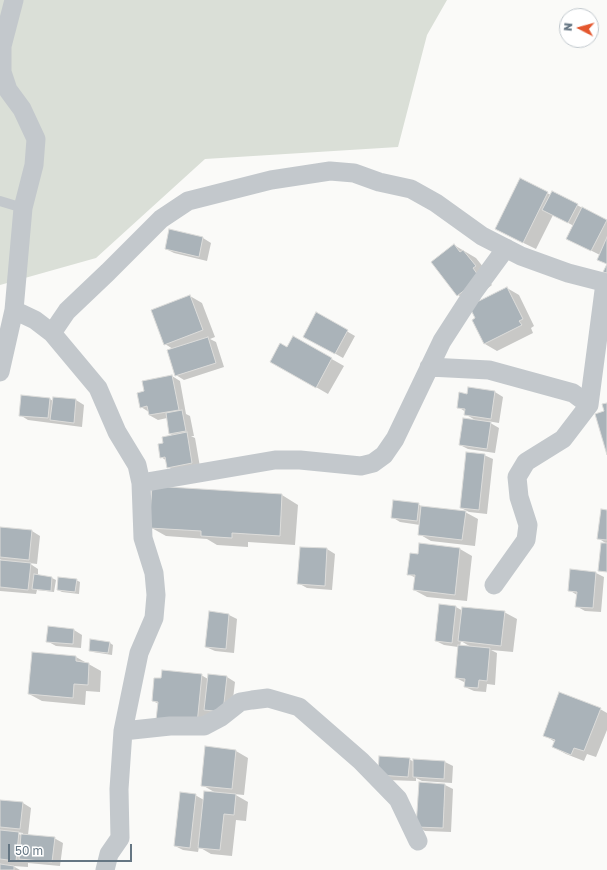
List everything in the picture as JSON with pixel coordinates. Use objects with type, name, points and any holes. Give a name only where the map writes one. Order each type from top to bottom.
[{"type":"street","points":[[0,372],[14,310],[23,208],[34,165],[36,139],[22,109],[8,90],[2,72],[2,46],[14,0]]},
{"type":"street","points":[[52,333],[66,311],[162,219],[188,201],[271,180],[330,171],[354,173],[379,182],[411,189],[436,203],[482,236],[521,256],[568,273],[606,283],[589,405],[563,439],[526,462],[517,477],[519,497],[528,525],[526,540],[494,585]]},
{"type":"street","points":[[142,483],[275,460],[300,460],[361,466],[373,463],[384,455],[395,439],[446,335],[473,293],[506,248]]},
{"type":"street","points":[[14,310],[35,320],[52,333],[98,388],[117,432],[137,465],[142,483],[143,538],[154,573],[156,595],[154,618],[139,653],[123,731],[119,789],[120,838],[109,854],[105,870]]},
{"type":"street","points":[[429,367],[489,370],[573,393],[589,405]]},
{"type":"street","points":[[123,731],[170,726],[204,726],[221,717],[240,702],[252,700],[268,698],[299,707],[361,761],[398,799],[418,841]]},
{"type":"lane","points":[[0,201],[23,208]]},
{"type":"shaded area","points":[[0,0],[447,0],[427,35],[398,147],[205,159],[96,258],[0,285]]},
{"type":"building","points":[[520,178],[548,192],[523,243],[495,229]]},
{"type":"building","points":[[552,191],[578,204],[568,223],[542,210]]},
{"type":"building","points":[[582,207],[607,220],[591,251],[566,239]]},
{"type":"building","points":[[169,229],[203,237],[199,257],[165,249]]},
{"type":"building","points":[[607,237],[607,264],[597,260]]},
{"type":"building","points":[[454,244],[460,252],[463,250],[476,266],[473,268],[480,278],[457,296],[431,262]]},
{"type":"building","points":[[607,264],[607,273],[603,272]]},
{"type":"building","points":[[507,287],[523,319],[519,321],[522,325],[484,344],[472,320],[475,318],[469,306]]},
{"type":"building","points":[[190,295],[203,330],[164,345],[151,310]]},
{"type":"building","points":[[316,312],[348,330],[335,354],[303,337]]},
{"type":"building","points":[[293,336],[332,358],[316,388],[270,362],[280,343],[287,347]]},
{"type":"building","points":[[208,337],[216,363],[175,376],[167,350]]},
{"type":"building","points":[[172,375],[179,410],[149,415],[147,406],[140,408],[137,393],[144,391],[142,381]]},
{"type":"building","points":[[468,387],[495,391],[491,419],[464,415],[465,409],[457,408],[459,392],[467,394]]},
{"type":"building","points":[[21,395],[50,398],[48,418],[19,416]]},
{"type":"building","points":[[53,397],[76,399],[74,423],[50,420]]},
{"type":"building","points":[[607,403],[607,455],[595,414],[604,411],[602,404]]},
{"type":"building","points":[[182,410],[186,431],[169,434],[166,413]]},
{"type":"building","points":[[463,418],[491,422],[487,449],[459,445]]},
{"type":"building","points":[[187,432],[192,463],[167,468],[165,457],[160,458],[158,444],[163,443],[162,437]]},
{"type":"building","points":[[466,452],[485,454],[479,510],[460,508]]},
{"type":"building","points":[[152,486],[282,494],[280,536],[232,533],[232,538],[201,536],[201,531],[149,528]]},
{"type":"building","points":[[393,500],[419,503],[417,521],[391,518]]},
{"type":"building","points":[[421,506],[466,511],[462,540],[418,535]]},
{"type":"building","points":[[601,509],[607,510],[607,540],[597,539]]},
{"type":"building","points":[[0,527],[32,530],[29,560],[0,557]]},
{"type":"building","points":[[419,543],[460,548],[455,595],[413,590],[415,575],[407,575],[410,553],[418,554]]},
{"type":"building","points":[[601,543],[607,543],[607,572],[598,571]]},
{"type":"building","points":[[300,547],[327,548],[325,586],[297,584]]},
{"type":"building","points":[[0,560],[31,563],[28,590],[0,587]]},
{"type":"building","points":[[570,569],[596,572],[593,608],[575,607],[577,592],[568,591]]},
{"type":"building","points":[[34,574],[52,577],[51,591],[32,589]]},
{"type":"building","points":[[58,577],[77,579],[75,592],[57,590]]},
{"type":"building","points":[[439,604],[456,606],[452,643],[435,641]]},
{"type":"building","points":[[462,607],[505,611],[501,646],[458,641]]},
{"type":"building","points":[[209,611],[229,614],[226,649],[205,647]]},
{"type":"building","points":[[48,626],[74,629],[73,644],[46,642]]},
{"type":"building","points":[[90,639],[110,642],[108,653],[89,651]]},
{"type":"building","points":[[458,645],[490,648],[487,681],[479,680],[478,688],[464,687],[465,679],[455,678]]},
{"type":"building","points":[[32,652],[76,656],[76,661],[89,663],[88,685],[74,684],[73,698],[28,694]]},
{"type":"building","points":[[162,670],[202,674],[197,724],[156,720],[158,702],[152,701],[154,678],[161,678]]},
{"type":"building","points":[[208,674],[227,676],[223,712],[204,710]]},
{"type":"building","points":[[559,692],[601,708],[584,751],[574,748],[571,755],[552,747],[555,740],[543,736]]},
{"type":"building","points":[[205,746],[236,750],[232,789],[201,786]]},
{"type":"building","points":[[379,756],[410,758],[408,777],[378,775]]},
{"type":"building","points":[[413,759],[445,761],[444,779],[413,777]]},
{"type":"building","points":[[419,782],[445,784],[443,828],[416,827]]},
{"type":"building","points":[[204,791],[236,794],[234,815],[224,814],[220,850],[198,848]]},
{"type":"building","points":[[180,792],[196,794],[190,848],[174,846]]},
{"type":"building","points":[[0,800],[23,802],[20,829],[0,827]]},
{"type":"building","points":[[0,830],[19,832],[16,861],[0,859]]},
{"type":"building","points":[[21,834],[55,837],[52,862],[19,859]]},
{"type":"building","points":[[0,864],[14,866],[14,870],[0,870]]}]
